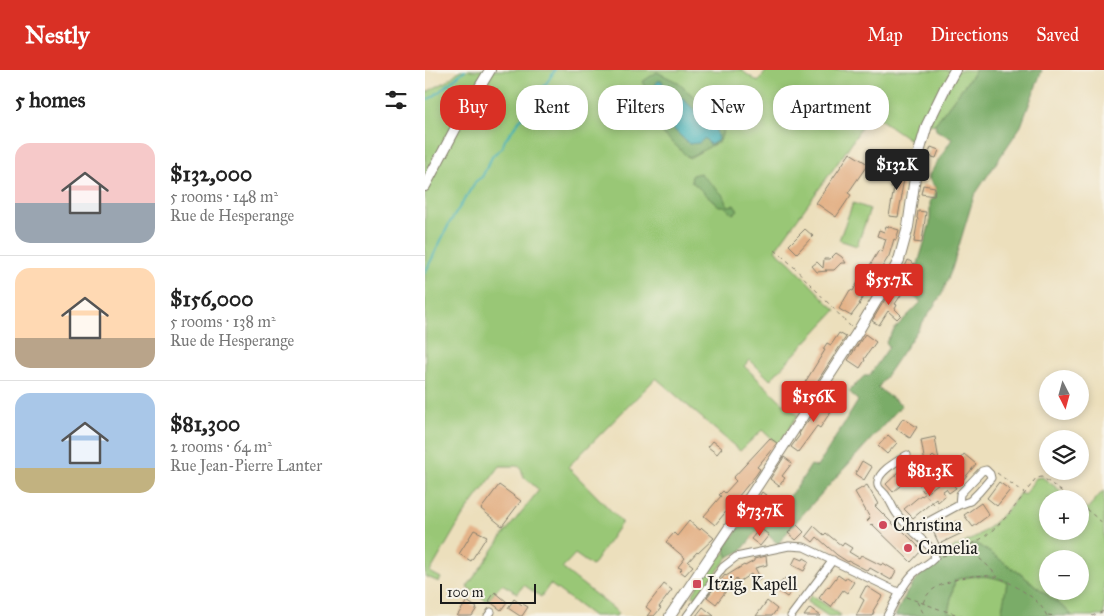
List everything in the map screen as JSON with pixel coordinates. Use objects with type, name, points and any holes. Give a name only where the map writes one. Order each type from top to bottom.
[{"type":"main road","points":[[425,186],[461,118],[490,70]]},
{"type":"main road","points":[[670,616],[857,333],[891,276],[899,260],[908,227],[914,183],[927,126],[955,70]]},
{"type":"street","points":[[887,616],[912,575],[935,557],[933,550],[896,513],[887,495],[879,489],[878,479],[886,469],[907,455]]},
{"type":"street","points":[[915,532],[922,524],[970,501],[991,478],[986,470],[982,470],[960,494],[959,505]]},
{"type":"street","points":[[687,616],[723,567],[735,557],[789,546],[804,547],[900,593]]},
{"type":"street","points":[[791,616],[833,560]]},
{"type":"path","points":[[775,250],[791,264],[857,333]]},
{"type":"path","points":[[907,455],[919,473],[919,486],[935,505],[946,513]]},
{"type":"path","points":[[991,478],[998,473],[1025,494]]},
{"type":"path","points":[[935,557],[948,555],[971,545],[987,535],[1017,505],[1036,478],[1042,477],[1060,490]]},
{"type":"path","points":[[1089,512],[1104,524]]},
{"type":"path","points":[[971,545],[978,557],[999,578]]},
{"type":"path","points":[[923,603],[925,596],[934,588],[964,576],[989,576],[1007,582],[1040,603],[1047,616],[1055,616]]},
{"type":"path","points":[[900,593],[917,601],[962,616]]},
{"type":"path","points":[[917,601],[925,616]]},
{"type":"path","points":[[1093,616],[1104,611]]},
{"type":"green space","points":[[460,70],[741,70],[758,82],[767,70],[976,70],[935,124],[927,125],[916,144],[889,125],[889,85],[773,85],[773,130],[860,130],[775,250],[836,310],[770,380],[750,360],[744,366],[798,415],[778,445],[762,430],[740,451],[656,378],[568,467],[622,522],[592,566],[575,554],[562,568],[619,613],[616,616],[593,616],[550,584],[541,597],[524,585],[517,593],[502,584],[487,601],[467,587],[504,534],[539,490],[524,477],[520,466],[500,466],[462,517],[430,572],[441,578],[439,582],[425,576],[425,93],[447,81]]},
{"type":"green space","points":[[976,70],[1042,70],[1021,126],[974,196],[952,269],[942,294],[878,388],[902,405],[778,544],[760,528],[741,551],[728,557],[724,548],[753,509],[767,520],[797,487],[811,465],[817,467],[858,401],[849,391],[864,376],[869,376],[889,347],[886,342],[896,327],[921,302],[910,291],[930,223],[930,200],[935,198],[935,187],[929,179],[929,175],[952,139],[936,130],[935,124]]},
{"type":"green space","points":[[657,72],[680,85],[644,85],[642,82]]},
{"type":"green space","points":[[683,87],[693,96],[693,121],[683,119]]},
{"type":"green space","points":[[659,130],[675,130],[689,144],[705,137],[710,145],[714,130],[723,130],[720,141],[689,158]]},
{"type":"green space","points":[[700,173],[724,196],[728,206],[734,205],[738,210],[733,214],[724,206],[719,206],[691,181],[692,175]]},
{"type":"green space","points":[[853,203],[870,209],[857,246],[839,240]]},
{"type":"green space","points":[[916,460],[936,472],[919,486],[918,471],[913,463]]},
{"type":"green space","points":[[1036,478],[1039,478],[1039,480],[1046,480],[1060,490],[1039,490],[1039,540],[1089,540],[1089,507],[1104,490],[1104,616],[1072,616],[1054,600],[1089,600],[1089,550],[1039,550],[1039,588],[976,543],[948,555],[943,552],[979,535],[1005,513],[1020,493],[1024,495]]},
{"type":"green space","points":[[976,543],[1039,588],[1039,600],[1054,600],[1072,616],[1001,616],[1007,582],[982,576],[955,580],[948,612],[962,616],[895,616],[909,589],[918,578],[933,565]]},
{"type":"green space","points":[[726,552],[728,557],[698,597],[692,596],[713,561]]},
{"type":"green space","points":[[989,576],[1008,582],[1001,616],[962,616],[948,612],[955,579]]},
{"type":"green space","points":[[811,595],[841,615],[828,616],[807,602]]},
{"type":"water","points":[[658,81],[662,81],[663,85],[655,85]]},
{"type":"water","points":[[683,99],[693,109],[693,130],[716,130],[718,140],[710,145],[705,138],[699,143],[689,144],[675,130],[683,130]]},
{"type":"building","points":[[931,147],[939,150],[936,158],[928,156]]},
{"type":"building","points":[[850,153],[868,164],[848,193],[851,195],[836,217],[816,203]]},
{"type":"building","points":[[895,167],[906,169],[898,217],[889,216],[894,188],[891,188]]},
{"type":"building","points":[[923,185],[935,187],[934,196],[921,194]]},
{"type":"building","points":[[918,211],[926,212],[922,243],[914,242]]},
{"type":"building","points":[[886,226],[899,230],[896,240],[894,239],[889,256],[871,288],[866,291],[860,304],[851,316],[839,309],[850,290],[853,291],[867,266],[869,267],[879,250],[882,252],[886,239],[877,236],[879,230],[884,232]]},
{"type":"building","points":[[805,229],[813,236],[797,253],[789,245]]},
{"type":"building","points":[[836,253],[846,263],[841,263],[834,270],[817,272],[812,266],[817,262],[823,268],[824,259],[830,259]]},
{"type":"building","points":[[908,260],[916,265],[908,280],[901,275]]},
{"type":"building","points":[[893,286],[903,292],[895,304],[897,305],[895,309],[901,315],[897,319],[888,311],[879,325],[872,321]]},
{"type":"building","points":[[839,333],[846,337],[798,411],[790,406],[792,403],[788,399],[792,394],[796,397],[825,350],[823,349],[827,343],[831,345]]},
{"type":"building","points":[[865,334],[876,342],[860,368],[848,360]]},
{"type":"building","points":[[826,393],[833,397],[825,408],[831,411],[820,428],[817,426],[798,452],[791,447],[821,404],[819,403]]},
{"type":"building","points":[[903,418],[917,427],[910,438],[896,429]]},
{"type":"building","points":[[888,435],[897,443],[887,454],[878,446]]},
{"type":"building","points":[[935,437],[939,461],[933,456],[931,458],[934,461],[925,463],[921,440]]},
{"type":"building","points":[[770,438],[777,443],[757,467],[760,469],[756,475],[715,525],[704,516],[721,496],[719,495],[723,491],[725,493],[736,481],[733,478]]},
{"type":"building","points":[[713,441],[722,448],[717,454],[708,447]]},
{"type":"building","points":[[964,454],[976,464],[963,480],[951,471]]},
{"type":"building","points":[[784,457],[792,463],[782,476],[785,478],[779,486],[770,479]]},
{"type":"building","points":[[862,461],[872,467],[864,480],[855,474]]},
{"type":"building","points":[[900,471],[908,479],[893,492],[886,484]]},
{"type":"building","points":[[947,477],[956,488],[949,493],[946,489],[943,491],[945,496],[938,502],[936,499],[913,518],[904,509],[921,495]]},
{"type":"building","points":[[999,482],[1010,490],[997,506],[987,498]]},
{"type":"building","points":[[499,485],[521,501],[502,526],[481,509]]},
{"type":"building","points":[[867,485],[878,504],[875,506],[922,550],[911,562],[867,521],[870,518],[855,492]]},
{"type":"building","points":[[762,492],[767,496],[759,507],[754,504]]},
{"type":"building","points":[[981,503],[989,515],[973,527],[964,515]]},
{"type":"building","points":[[689,521],[700,530],[702,528],[714,538],[688,562],[693,566],[685,575],[680,571],[682,569],[678,567],[685,558],[666,542],[674,533],[677,536]]},
{"type":"building","points":[[957,521],[962,533],[939,544],[933,531]]},
{"type":"building","points":[[796,524],[804,532],[796,540],[788,533]]},
{"type":"building","points":[[814,526],[824,535],[826,533],[842,546],[844,543],[852,548],[849,552],[859,558],[861,555],[881,565],[883,563],[896,571],[891,580],[870,568],[868,571],[848,562],[817,537],[813,542],[806,536]]},
{"type":"building","points":[[760,528],[769,535],[760,546],[751,539]]},
{"type":"building","points":[[474,530],[487,536],[471,561],[459,554]]},
{"type":"building","points":[[766,556],[767,565],[755,568],[761,579],[756,582],[751,574],[740,581],[736,578],[716,604],[707,597],[725,575],[745,566],[754,561],[754,559]]},
{"type":"building","points":[[796,557],[809,561],[804,571],[792,565]]},
{"type":"building","points":[[838,575],[845,580],[847,577],[854,582],[847,593],[843,590],[831,607],[819,598]]},
{"type":"building","points":[[785,578],[796,586],[787,597],[775,589]]},
{"type":"building","points":[[664,584],[672,590],[654,616],[647,616],[651,611],[646,607]]},
{"type":"building","points":[[866,586],[882,596],[872,616],[856,616],[864,600],[860,597]]},
{"type":"building","points":[[495,592],[507,602],[501,610],[489,601]]},
{"type":"building","points":[[514,599],[528,607],[522,616],[508,608]]},
{"type":"building","points":[[467,601],[477,608],[472,616],[457,616]]},
{"type":"building","points":[[767,601],[777,609],[772,616],[756,616]]},
{"type":"building","points":[[703,607],[714,616],[696,616]]},
{"type":"building","points":[[810,608],[821,616],[804,616]]},
{"type":"waterway","points":[[425,101],[434,96],[465,70]]},
{"type":"waterway","points":[[425,273],[449,224],[476,181],[482,177],[493,155],[502,148],[505,140],[555,70]]},
{"type":"place","name":"Christina","points":[[883,525]]},
{"type":"place","name":"Camelia","points":[[908,548]]},
{"type":"place","name":"Itzig, Kapell","points":[[697,584]]}]
